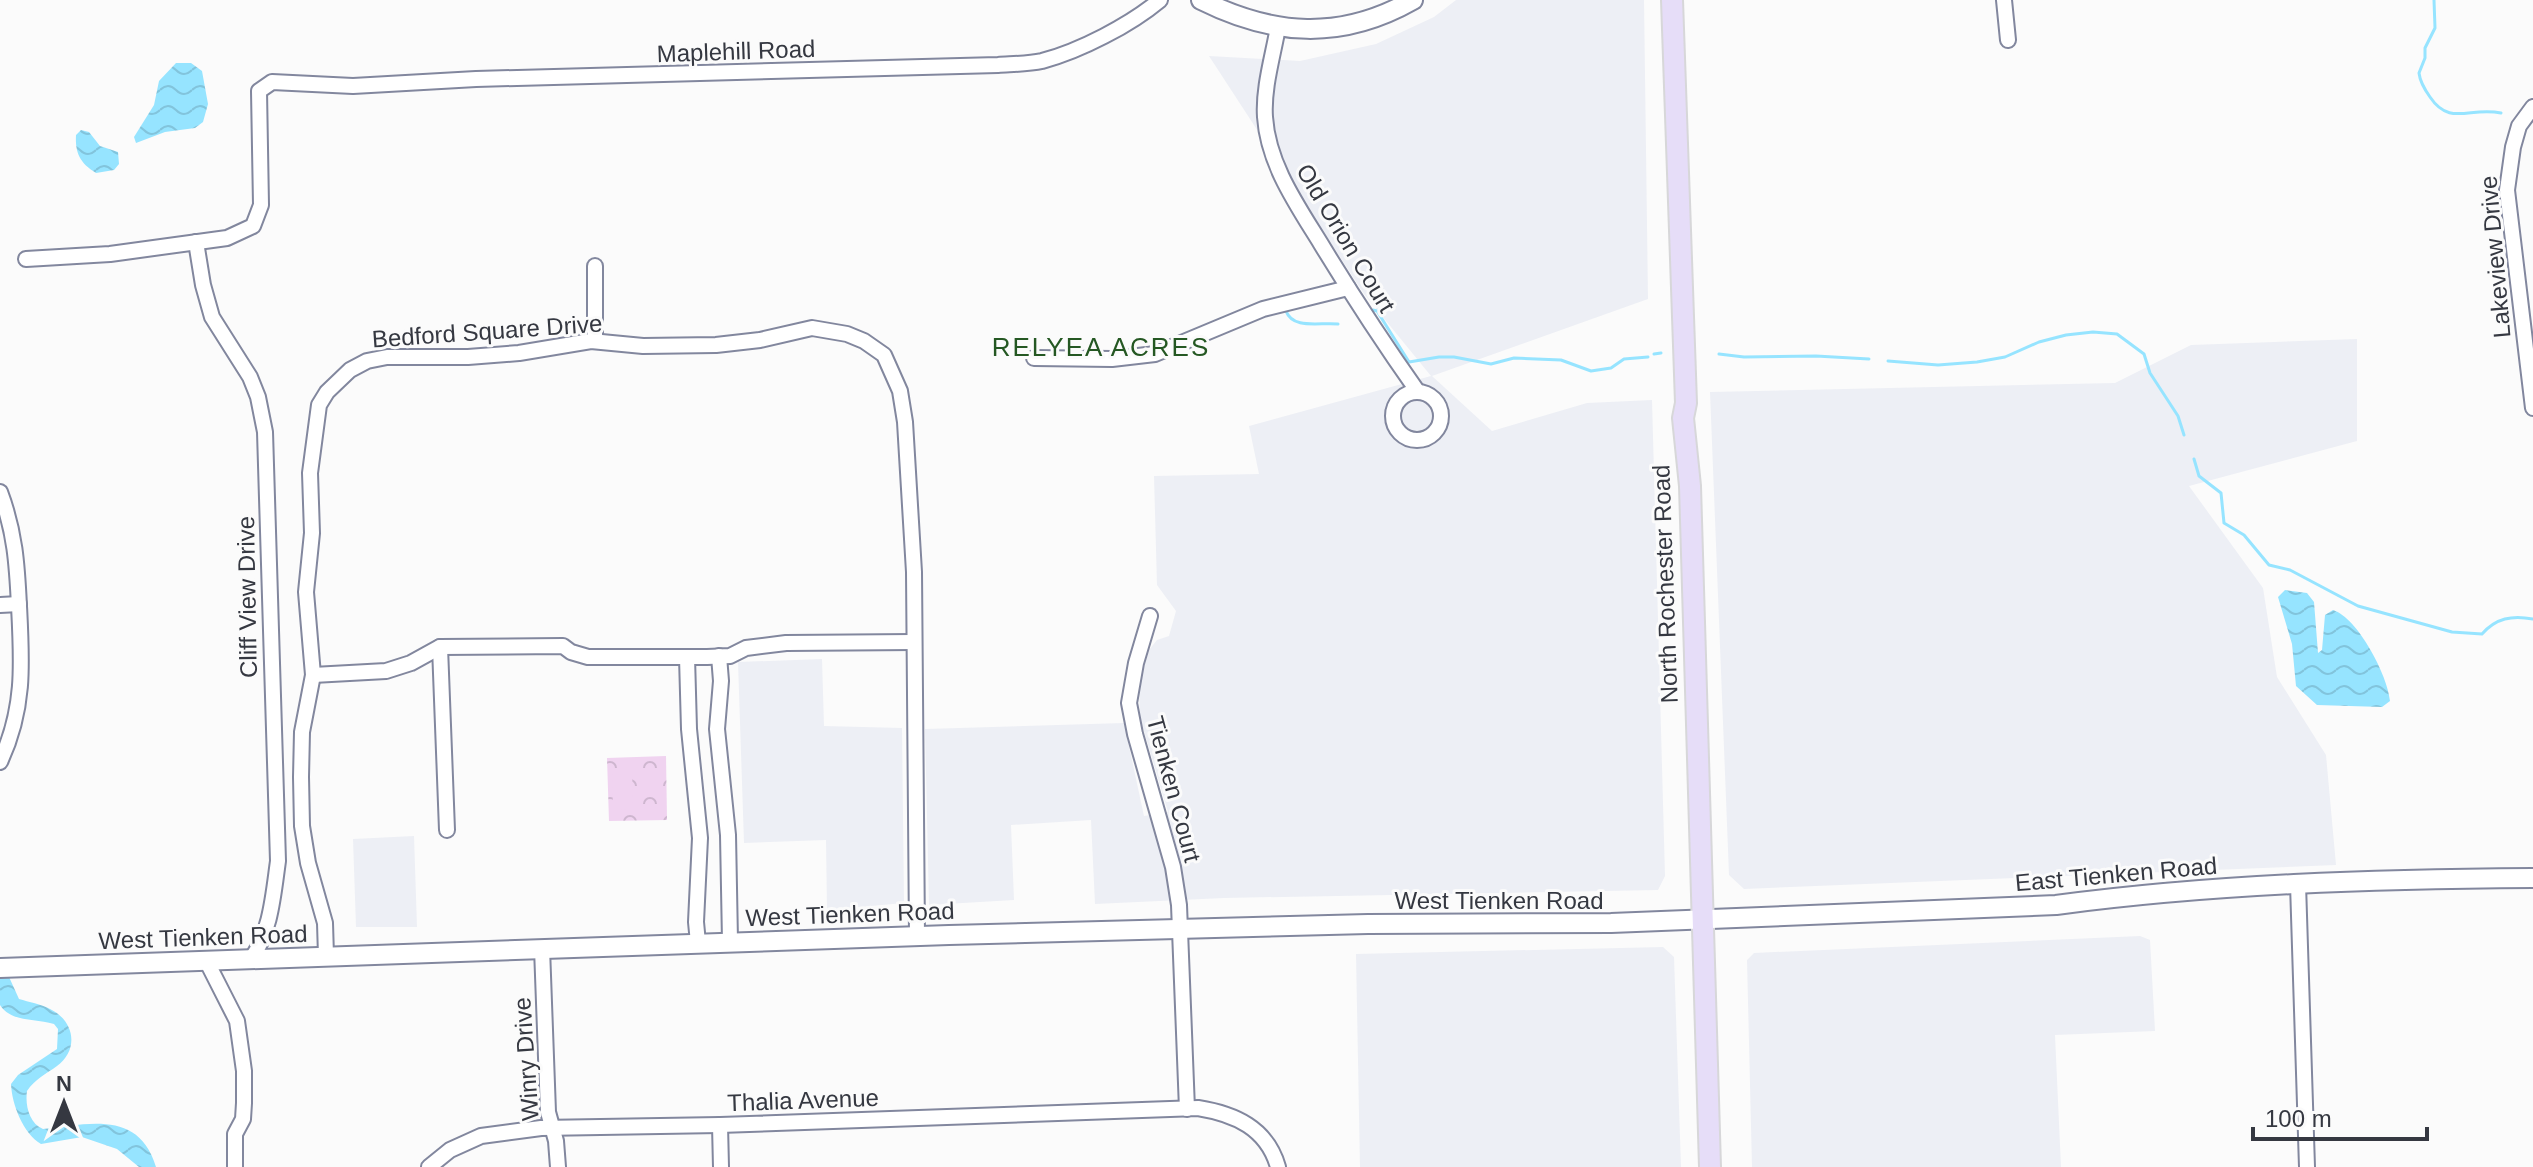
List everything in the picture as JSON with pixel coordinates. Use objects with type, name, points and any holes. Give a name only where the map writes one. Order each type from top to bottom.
[{"type":"main road","points":[[1201,0],[1232,13],[1297,30],[1329,29],[1388,14],[1413,0]]},
{"type":"main road","name":"North Rochester Road","points":[[1672,0],[1686,403],[1683,418],[1690,486],[1710,1167]]},
{"type":"main road","name":"East Tienken Road","points":[[1703,920],[2056,905],[2128,895],[2298,884],[2533,878]]},
{"type":"main road","name":"West Tienken Road","points":[[4,968],[1180,928],[1703,920]]},
{"type":"street","name":"Maplehill Road","points":[[196,242],[227,238],[253,226],[261,205],[259,91],[272,82],[353,86],[476,79],[998,65],[1041,61],[1062,53],[1117,28],[1160,0]]},
{"type":"street","points":[[2004,0],[2008,40]]},
{"type":"street","name":"Old Orion Court","points":[[1278,27],[1265,99],[1267,135],[1287,188],[1348,288],[1418,392]]},
{"type":"street","name":"Lakeview Drive","points":[[2533,107],[2519,126],[2508,167],[2507,190],[2533,408]]},
{"type":"street","points":[[26,259],[110,254],[196,242]]},
{"type":"street","name":"Cliff View Drive","points":[[196,242],[212,317],[250,377],[258,397],[265,432],[278,861],[272,910],[263,942],[250,961]]},
{"type":"street","points":[[595,266],[595,341]]},
{"type":"street","points":[[1034,358],[1112,359],[1155,354],[1263,309],[1348,288]]},
{"type":"street","name":"Bedford Square Drive","points":[[326,956],[325,923],[308,863],[302,826],[302,732],[313,675],[306,592],[312,533],[310,473],[319,405],[327,392],[350,370],[367,361],[387,357],[468,357],[519,353],[571,342],[595,341],[643,346],[716,345],[760,340],[812,328],[847,334],[884,355],[900,391],[905,422],[914,572],[917,936]]},
{"type":"street","points":[[1402,398],[1418,392],[1433,398],[1441,412],[1439,427],[1429,437],[1408,439],[1396,428],[1393,412],[1402,398],[1403,371]]},
{"type":"street","points":[[0,492],[16,542],[23,668],[12,732],[0,762]]},
{"type":"street","points":[[0,605],[19,604]]},
{"type":"street","name":"Tienken Court","points":[[1150,616],[1136,663],[1129,703],[1173,867],[1179,905],[1187,1109]]},
{"type":"street","points":[[313,675],[386,671],[411,663],[440,647],[563,646],[588,657],[687,657],[730,656],[746,648],[786,643],[914,642]]},
{"type":"street","points":[[440,647],[447,830]]},
{"type":"street","points":[[719,656],[721,681],[717,729],[728,835],[730,941]]},
{"type":"street","points":[[687,657],[689,729],[700,838],[698,943]]},
{"type":"street","points":[[2298,884],[2307,1167]]},
{"type":"street","name":"Winry Drive","points":[[542,948],[548,1112],[556,1141],[558,1167]]},
{"type":"street","points":[[207,962],[237,1021],[244,1071],[243,1119],[235,1134],[235,1167]]},
{"type":"street","name":"Thalia Avenue","points":[[429,1167],[450,1150],[481,1136],[552,1127],[720,1125],[1187,1109],[1215,1111],[1252,1125],[1272,1149],[1278,1167]]},
{"type":"street","points":[[720,1125],[721,1167]]},
{"type":"shaded area","points":[[1456,0],[1644,0],[1648,299],[1432,376],[1492,431],[1587,403],[1652,400],[1665,876],[1658,890],[1224,898],[1095,904],[1091,820],[1011,825],[1014,900],[929,905],[925,729],[1124,723],[1144,816],[1168,812],[1140,718],[1139,686],[1149,650],[1157,640],[1169,636],[1176,611],[1157,585],[1154,476],[1259,474],[1249,426],[1431,376],[1364,294],[1209,56],[1300,61],[1376,44],[1434,17]]},
{"type":"shaded area","points":[[2357,339],[2357,441],[2189,486],[2263,588],[2277,677],[2326,755],[2336,865],[1744,889],[1729,875],[1710,392],[2115,383],[2191,345]]},
{"type":"shaded area","points":[[822,659],[824,726],[902,728],[904,903],[827,910],[826,840],[744,843],[738,662]]},
{"type":"shaded area","points":[[414,836],[417,927],[356,927],[353,839]]},
{"type":"shaded area","points":[[2140,936],[2150,940],[2155,1031],[2055,1035],[2061,1167],[1752,1167],[1747,960],[1754,953]]},
{"type":"shaded area","points":[[1663,947],[1674,957],[1681,1167],[1360,1167],[1356,954]]},
{"type":"green space","points":[[666,756],[667,820],[609,821],[607,758]]},
{"type":"green space","points":[[612,768],[632,768],[633,809],[613,810]]},
{"type":"water","points":[[176,63],[191,63],[202,71],[208,104],[203,122],[195,128],[165,132],[136,143],[134,137],[154,105],[159,81]]},
{"type":"water","points":[[81,130],[89,132],[100,146],[118,152],[119,164],[114,170],[96,173],[82,161],[76,141],[76,135]]},
{"type":"water","points":[[2285,590],[2307,593],[2314,602],[2318,653],[2322,650],[2325,615],[2333,610],[2352,624],[2378,663],[2390,701],[2382,707],[2317,705],[2296,686],[2292,644],[2278,597]]},
{"type":"water","points":[[0,957],[19,999],[58,1014],[65,1021],[71,1036],[69,1052],[64,1059],[27,1091],[27,1108],[31,1118],[43,1129],[94,1124],[125,1129],[138,1136],[156,1167],[139,1167],[117,1149],[82,1137],[41,1144],[29,1133],[16,1109],[11,1084],[18,1075],[57,1049],[58,1029],[54,1024],[11,1015],[0,1005]]},
{"type":"waterway","points":[[2434,0],[2435,28],[2425,48],[2419,73],[2425,89],[2445,111],[2461,114],[2501,113]]},
{"type":"waterway","points":[[1373,310],[1377,311],[1409,362],[1439,357],[1491,364],[1514,358],[1561,360],[1591,371],[1611,368],[1624,359],[1648,357]]},
{"type":"waterway","points":[[1286,311],[1301,323],[1338,324]]},
{"type":"waterway","points":[[1888,361],[1938,365],[1977,362],[2005,357],[2039,342],[2066,335],[2093,332],[2117,334],[2144,354],[2150,373],[2178,416],[2184,435]]},
{"type":"waterway","points":[[1654,354],[1661,353]]},
{"type":"waterway","points":[[1719,354],[1869,359]]},
{"type":"waterway","points":[[2194,459],[2199,476],[2221,493],[2224,523],[2244,535],[2269,565],[2290,570],[2358,606],[2452,632],[2482,634],[2505,619],[2533,619]]},
{"type":"district","name":"RELYEA ACRES","points":[[1101,347]]}]
